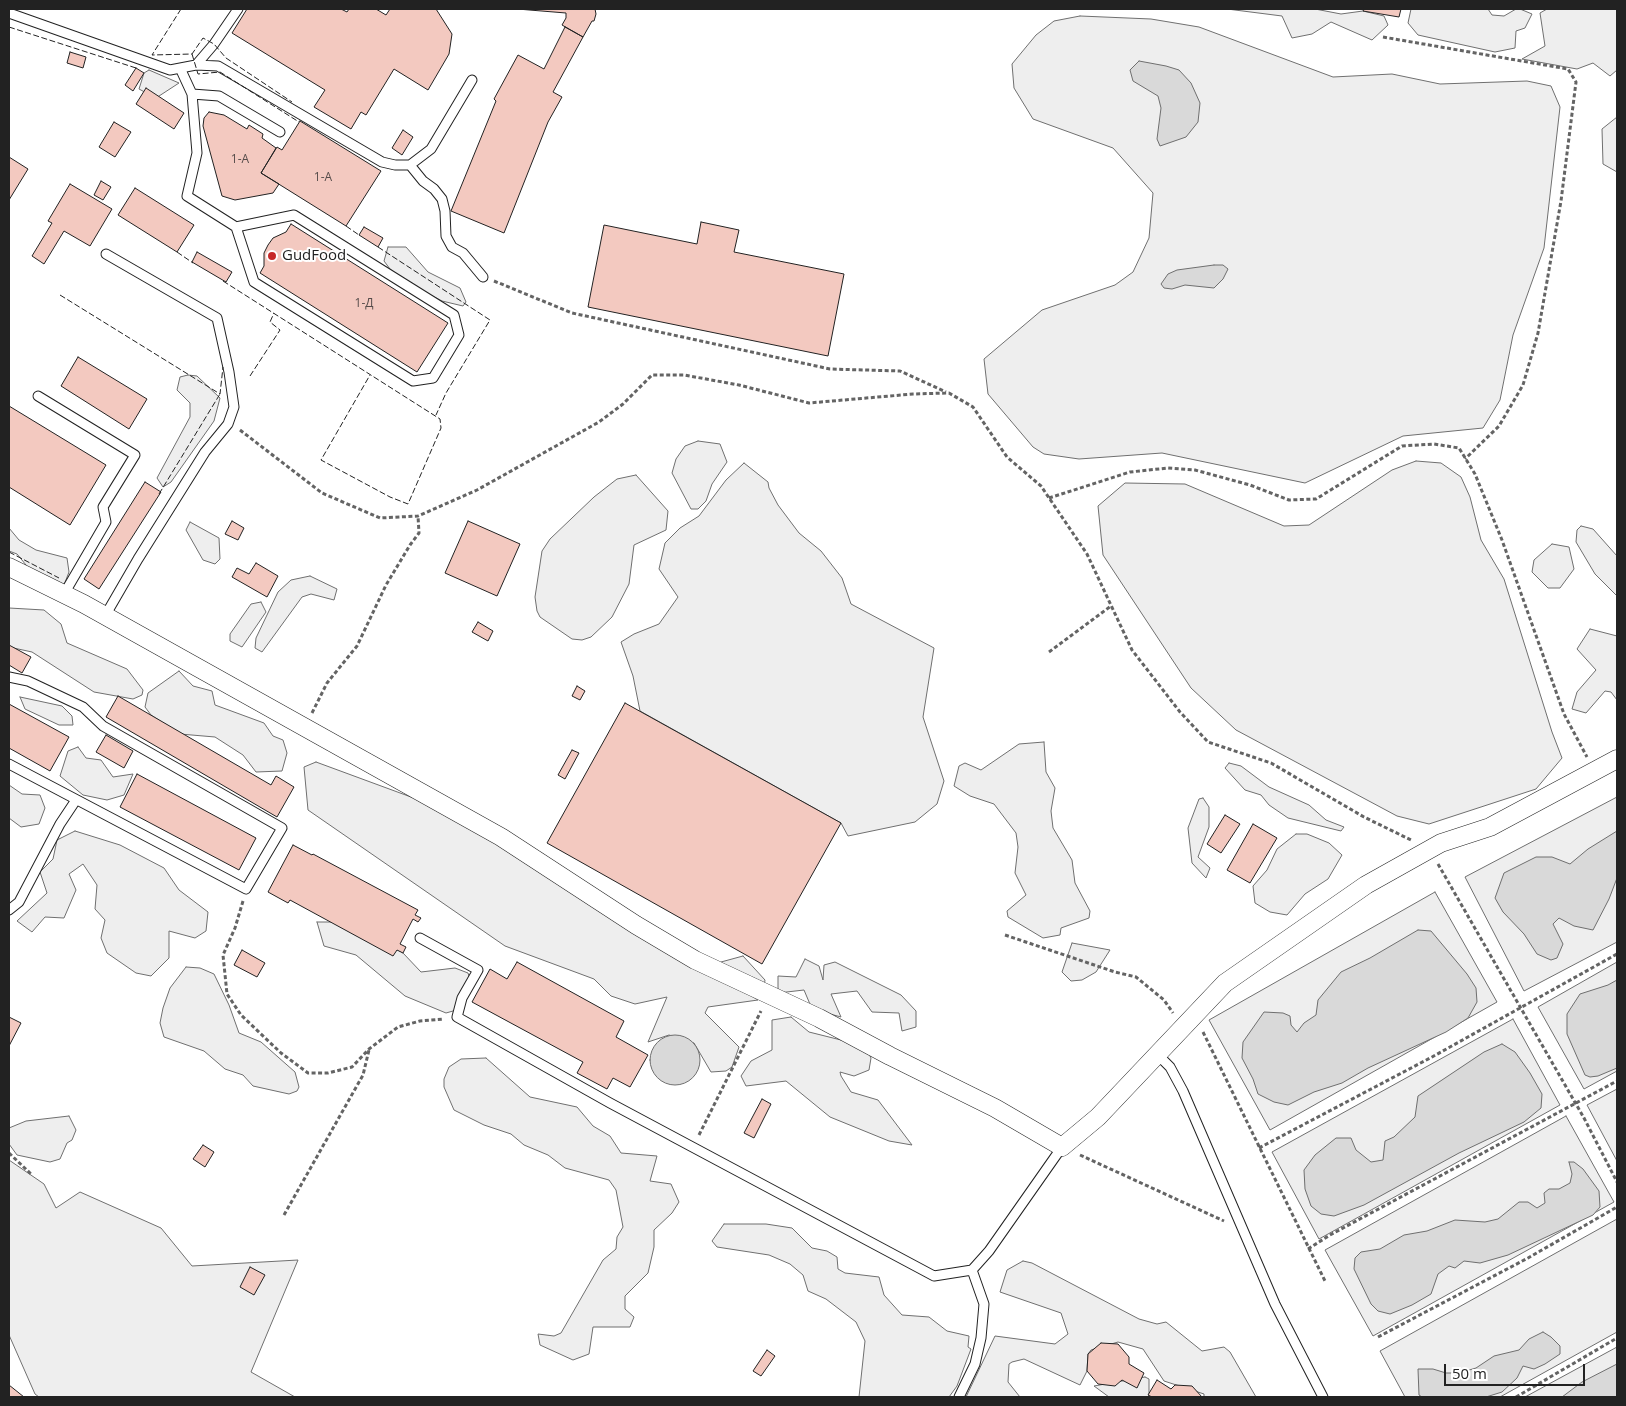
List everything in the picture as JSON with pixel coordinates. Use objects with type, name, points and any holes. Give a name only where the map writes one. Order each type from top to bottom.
[{"type":"street","points":[[9,568],[105,616],[501,837],[636,925],[695,960],[770,995],[996,1108],[1062,1147],[1098,1117],[1225,983],[1366,885],[1441,843],[1490,827],[1617,760]]},
{"type":"lane","points":[[196,65],[214,44],[238,9]]},
{"type":"lane","points":[[9,12],[170,70],[196,65],[218,66],[382,162],[395,165],[410,165],[431,149],[472,80]]},
{"type":"lane","points":[[180,68],[192,94],[197,153],[187,196],[236,226],[254,282],[413,381],[433,378],[459,335],[454,315],[294,215],[236,226]]},
{"type":"lane","points":[[192,94],[219,96],[280,132]]},
{"type":"lane","points":[[410,165],[442,199],[445,211],[446,236],[452,247],[462,253],[483,277]]},
{"type":"lane","points":[[105,616],[205,452],[228,424],[234,407],[229,372],[217,318],[106,254]]},
{"type":"lane","points":[[38,396],[135,455],[103,507],[106,522],[64,594]]},
{"type":"lane","points":[[9,677],[28,681],[83,707],[103,726],[282,828],[246,889],[9,764]]},
{"type":"lane","points":[[9,910],[20,902],[60,824],[76,800]]},
{"type":"lane","points":[[420,938],[478,970],[462,998],[457,1017],[693,1147],[934,1276],[972,1270],[989,1251],[1062,1147]]},
{"type":"lane","points":[[1157,1054],[1170,1067],[1182,1091],[1275,1304],[1323,1397]]},
{"type":"lane","points":[[959,1397],[975,1364],[981,1338],[984,1304],[972,1270]]},
{"type":"path","points":[[1383,37],[1568,69],[1576,82],[1560,200],[1538,332],[1523,385],[1499,426],[1465,459]]},
{"type":"path","points":[[483,277],[572,313],[830,369],[900,371],[949,393],[973,407],[1007,456],[1041,486],[1087,554],[1132,650],[1180,712],[1208,742],[1271,763],[1364,817],[1430,849],[1576,1103],[1617,1182]]},
{"type":"path","points":[[228,424],[239,430],[322,493],[380,518],[418,516],[477,490],[599,422],[623,404],[652,375],[684,375],[739,385],[809,403],[913,394],[949,393]]},
{"type":"path","points":[[1049,498],[1130,472],[1168,468],[1195,470],[1250,485],[1289,500],[1316,498],[1402,446],[1434,444],[1459,448],[1476,474],[1502,540],[1564,714],[1595,771]]},
{"type":"path","points":[[306,728],[327,682],[357,646],[386,585],[418,533],[418,516]]},
{"type":"path","points":[[1049,652],[1111,606]]},
{"type":"path","points":[[246,889],[235,928],[223,955],[227,994],[241,1016],[281,1053],[308,1073],[328,1073],[352,1067],[369,1049],[398,1027],[457,1017]]},
{"type":"path","points":[[1005,935],[1115,972],[1136,977],[1164,1000],[1183,1028]]},
{"type":"path","points":[[1259,1148],[1432,1057],[1617,954]]},
{"type":"path","points":[[693,1147],[770,995]]},
{"type":"path","points":[[1195,1014],[1308,1249],[1325,1280]]},
{"type":"path","points":[[284,1215],[363,1074],[369,1049]]},
{"type":"path","points":[[1308,1249],[1338,1230],[1617,1081]]},
{"type":"path","points":[[1062,1147],[1243,1230]]},
{"type":"path","points":[[9,1153],[31,1174]]},
{"type":"path","points":[[1378,1337],[1528,1258],[1617,1207]]},
{"type":"path","points":[[1516,1397],[1617,1338]]},
{"type":"shaded area","points":[[1227,9],[1315,9],[1341,14],[1363,11],[1384,16],[1388,25],[1372,40],[1331,22],[1312,34],[1292,38],[1282,16]]},
{"type":"shaded area","points":[[1411,9],[1488,9],[1492,15],[1504,16],[1516,9],[1520,9],[1532,14],[1525,28],[1516,31],[1515,48],[1495,52],[1418,35],[1408,23]]},
{"type":"shaded area","points":[[1547,9],[1617,9],[1617,70],[1610,76],[1593,63],[1577,69],[1522,59],[1545,46],[1540,13]]},
{"type":"shaded area","points":[[1080,16],[1151,19],[1199,27],[1333,77],[1392,74],[1440,84],[1527,81],[1551,86],[1560,107],[1544,248],[1513,335],[1500,400],[1483,428],[1403,436],[1305,483],[1162,453],[1079,459],[1044,454],[1033,447],[988,394],[984,359],[1042,310],[1115,285],[1133,272],[1149,238],[1153,193],[1113,148],[1033,119],[1014,88],[1012,64],[1036,35],[1054,21]]},
{"type":"shaded area","points":[[1139,61],[1179,70],[1191,83],[1200,103],[1198,122],[1186,137],[1160,146],[1157,139],[1161,108],[1158,96],[1133,81],[1130,70]]},
{"type":"shaded area","points":[[149,70],[179,83],[156,98],[139,89],[144,73]]},
{"type":"shaded area","points":[[1617,117],[1617,172],[1603,164],[1602,129]]},
{"type":"shaded area","points":[[388,247],[406,247],[428,272],[460,288],[466,302],[463,306],[442,301],[405,282],[384,261]]},
{"type":"shaded area","points":[[1223,265],[1228,269],[1223,279],[1214,288],[1185,285],[1172,289],[1164,288],[1161,284],[1168,274],[1177,270]]},
{"type":"shaded area","points":[[188,375],[197,376],[220,398],[214,421],[171,482],[163,487],[157,478],[190,417],[190,403],[177,390],[180,377]]},
{"type":"shaded area","points":[[698,441],[720,444],[727,462],[712,484],[706,501],[698,509],[691,509],[672,473],[676,459],[685,446]]},
{"type":"shaded area","points":[[1416,461],[1441,463],[1461,477],[1470,497],[1481,540],[1504,579],[1562,758],[1536,789],[1429,824],[1397,816],[1236,730],[1191,688],[1103,555],[1098,506],[1125,483],[1185,484],[1284,526],[1309,525],[1392,470]]},
{"type":"shaded area","points":[[744,463],[768,482],[778,505],[799,533],[821,551],[842,578],[851,604],[934,648],[923,717],[944,781],[937,804],[915,822],[848,836],[841,823],[640,711],[633,676],[621,642],[634,634],[659,624],[678,597],[659,569],[665,543],[680,528],[699,516],[726,480]]},
{"type":"shaded area","points":[[636,475],[668,511],[666,530],[634,545],[629,584],[612,617],[591,637],[582,640],[572,639],[540,617],[537,611],[535,597],[542,551],[550,539],[594,497],[617,479]]},
{"type":"shaded area","points":[[190,522],[219,538],[220,559],[215,564],[203,560],[186,530]]},
{"type":"shaded area","points":[[1581,526],[1593,529],[1617,556],[1617,596],[1595,574],[1576,542],[1577,530]]},
{"type":"shaded area","points":[[9,528],[19,540],[36,550],[67,558],[69,572],[64,585],[35,576],[17,554],[9,551]]},
{"type":"shaded area","points":[[1552,544],[1569,547],[1574,569],[1560,588],[1548,588],[1532,572],[1534,560]]},
{"type":"shaded area","points":[[310,576],[337,589],[334,600],[311,594],[302,597],[262,652],[255,648],[256,638],[278,592],[291,580]]},
{"type":"shaded area","points":[[261,602],[266,612],[242,647],[230,641],[230,634],[251,604]]},
{"type":"shaded area","points":[[9,608],[44,610],[61,624],[67,643],[127,669],[143,690],[142,695],[133,699],[94,692],[32,652],[9,647]]},
{"type":"shaded area","points":[[1590,629],[1617,636],[1617,700],[1611,692],[1605,691],[1586,713],[1572,709],[1577,692],[1596,670],[1577,649]]},
{"type":"shaded area","points":[[179,671],[193,686],[212,691],[215,705],[264,723],[273,736],[283,740],[287,753],[282,771],[256,772],[243,755],[215,737],[180,734],[151,715],[145,707],[148,693]]},
{"type":"shaded area","points":[[20,697],[62,706],[72,716],[73,725],[59,725],[25,709]]},
{"type":"shaded area","points":[[1044,742],[1046,772],[1055,788],[1051,811],[1053,828],[1072,860],[1075,883],[1090,911],[1089,918],[1061,928],[1060,935],[1043,938],[1008,917],[1007,911],[1026,895],[1015,873],[1018,847],[1016,833],[994,804],[970,796],[954,786],[959,766],[965,763],[981,770],[1019,744]]},
{"type":"shaded area","points":[[78,747],[86,758],[101,760],[113,777],[133,774],[124,795],[107,800],[83,795],[60,776],[68,751]]},
{"type":"shaded area","points":[[316,762],[468,818],[758,1000],[708,1007],[705,1013],[739,1047],[732,1067],[726,1071],[711,1072],[694,1043],[669,1035],[648,1042],[667,997],[635,1004],[611,996],[594,979],[505,946],[308,810],[304,767]]},
{"type":"shaded area","points":[[1229,763],[1241,766],[1269,787],[1309,805],[1326,820],[1344,827],[1341,831],[1288,818],[1269,805],[1261,795],[1245,790],[1225,768]]},
{"type":"shaded area","points":[[9,785],[22,794],[40,795],[45,808],[39,824],[21,827],[9,818]]},
{"type":"shaded area","points":[[1617,797],[1617,942],[1524,991],[1465,877]]},
{"type":"shaded area","points":[[1203,798],[1209,807],[1209,827],[1198,857],[1210,868],[1206,878],[1192,863],[1188,828],[1199,799]]},
{"type":"shaded area","points":[[75,831],[120,845],[164,868],[179,890],[208,912],[206,931],[195,938],[169,931],[169,958],[151,976],[136,973],[107,953],[101,938],[105,920],[95,909],[97,885],[83,864],[69,874],[76,890],[64,918],[45,917],[32,932],[17,921],[47,893],[40,872],[53,859],[57,840]]},
{"type":"shaded area","points":[[1617,831],[1617,878],[1609,899],[1593,930],[1574,926],[1559,918],[1553,924],[1563,944],[1557,958],[1551,960],[1537,954],[1524,934],[1503,912],[1495,898],[1504,873],[1536,857],[1552,857],[1570,864],[1588,849]]},
{"type":"shaded area","points":[[1296,834],[1307,834],[1329,843],[1342,855],[1328,879],[1305,894],[1287,915],[1270,912],[1255,903],[1253,886],[1267,870],[1277,849]]},
{"type":"shaded area","points":[[1435,892],[1497,1002],[1270,1130],[1209,1020]]},
{"type":"shaded area","points":[[317,922],[350,922],[403,953],[421,972],[455,968],[468,973],[470,979],[467,998],[453,1011],[446,1013],[405,996],[356,955],[324,946]]},
{"type":"shaded area","points":[[1418,930],[1431,931],[1467,974],[1476,988],[1477,1002],[1468,1018],[1446,1032],[1368,1068],[1342,1083],[1314,1092],[1288,1105],[1274,1102],[1258,1094],[1253,1079],[1242,1058],[1243,1042],[1264,1012],[1283,1013],[1290,1016],[1291,1025],[1297,1032],[1304,1023],[1316,1015],[1318,1000],[1341,972],[1370,958]]},
{"type":"shaded area","points":[[1072,943],[1110,950],[1096,972],[1082,980],[1071,981],[1062,972]]},
{"type":"shaded area","points":[[743,956],[765,980],[763,992],[719,966],[721,962]]},
{"type":"shaded area","points":[[805,959],[819,966],[823,980],[824,965],[835,962],[901,995],[916,1011],[916,1027],[902,1031],[899,1013],[872,1012],[857,991],[831,994],[841,1017],[812,1009],[804,990],[778,993],[778,976],[796,977]]},
{"type":"shaded area","points":[[1617,962],[1617,1071],[1584,1089],[1538,1007]]},
{"type":"shaded area","points":[[186,967],[200,968],[214,974],[229,1005],[239,1033],[261,1042],[295,1072],[299,1087],[297,1091],[289,1094],[253,1086],[243,1075],[225,1069],[204,1051],[164,1037],[160,1023],[163,1008],[170,988]]},
{"type":"shaded area","points":[[1617,980],[1617,1068],[1598,1076],[1590,1077],[1585,1075],[1567,1034],[1567,1014],[1580,994]]},
{"type":"shaded area","points":[[791,1017],[809,1032],[865,1046],[871,1058],[869,1070],[854,1076],[840,1072],[841,1076],[851,1092],[878,1100],[912,1145],[889,1141],[830,1117],[786,1081],[746,1086],[741,1076],[751,1061],[772,1050],[772,1020]]},
{"type":"shaded area","points":[[1513,1019],[1560,1105],[1319,1239],[1272,1152]]},
{"type":"shaded area","points":[[670,1035],[680,1035],[693,1042],[700,1055],[700,1065],[693,1078],[680,1085],[670,1085],[661,1081],[654,1074],[650,1065],[650,1055],[654,1046],[661,1039]]},
{"type":"shaded area","points":[[1502,1044],[1515,1052],[1530,1073],[1542,1094],[1541,1108],[1524,1122],[1459,1153],[1364,1205],[1334,1216],[1321,1214],[1311,1206],[1305,1189],[1304,1170],[1315,1155],[1336,1138],[1351,1138],[1356,1150],[1371,1162],[1383,1160],[1385,1141],[1394,1137],[1415,1117],[1418,1096],[1484,1052]]},
{"type":"shaded area","points":[[486,1058],[530,1097],[577,1107],[593,1126],[610,1136],[621,1153],[657,1156],[650,1181],[671,1184],[679,1202],[672,1213],[654,1230],[654,1247],[648,1273],[625,1296],[625,1309],[634,1317],[630,1327],[593,1327],[589,1354],[573,1360],[540,1345],[538,1334],[554,1336],[561,1333],[603,1260],[616,1249],[617,1237],[623,1227],[616,1190],[609,1180],[565,1168],[548,1155],[524,1145],[511,1134],[484,1125],[454,1110],[444,1087],[444,1079],[449,1067],[461,1059]]},
{"type":"shaded area","points":[[1617,1089],[1617,1161],[1587,1105]]},
{"type":"shaded area","points":[[69,1116],[76,1130],[72,1140],[67,1143],[60,1159],[50,1162],[17,1155],[9,1144],[9,1128],[26,1121]]},
{"type":"shaded area","points":[[1566,1116],[1614,1202],[1373,1336],[1325,1250]]},
{"type":"shaded area","points":[[9,1160],[44,1184],[56,1208],[80,1192],[161,1228],[192,1266],[298,1260],[251,1372],[295,1397],[39,1397],[35,1394],[9,1335]]},
{"type":"shaded area","points":[[1569,1162],[1574,1162],[1583,1169],[1599,1191],[1600,1207],[1593,1215],[1508,1255],[1480,1263],[1464,1261],[1455,1268],[1449,1266],[1438,1274],[1431,1294],[1412,1305],[1390,1314],[1378,1311],[1371,1304],[1354,1269],[1355,1258],[1361,1252],[1380,1249],[1404,1235],[1427,1231],[1455,1220],[1485,1222],[1498,1219],[1519,1202],[1528,1202],[1537,1208],[1545,1203],[1544,1193],[1549,1189],[1559,1189],[1570,1183],[1572,1174]]},
{"type":"shaded area","points":[[1617,1219],[1617,1332],[1500,1397],[1405,1397],[1380,1351]]},
{"type":"shaded area","points":[[724,1224],[766,1224],[792,1228],[812,1248],[827,1251],[837,1257],[838,1269],[845,1273],[879,1277],[884,1295],[902,1315],[929,1317],[947,1331],[969,1336],[968,1347],[971,1349],[957,1386],[949,1397],[859,1397],[865,1341],[856,1322],[826,1299],[808,1291],[803,1275],[790,1264],[769,1255],[717,1247],[712,1241]]},
{"type":"shaded area","points":[[1023,1261],[1032,1263],[1139,1319],[1157,1324],[1166,1322],[1202,1351],[1224,1347],[1230,1352],[1256,1397],[1204,1397],[1204,1394],[1164,1381],[1143,1349],[1118,1342],[1091,1350],[1088,1354],[1087,1371],[1080,1385],[1024,1359],[1009,1364],[1008,1382],[1020,1397],[966,1397],[995,1336],[1055,1344],[1068,1334],[1061,1313],[1000,1292],[1007,1270]]},
{"type":"shaded area","points":[[1543,1332],[1560,1346],[1560,1354],[1534,1369],[1523,1366],[1517,1378],[1502,1392],[1486,1397],[1422,1397],[1419,1395],[1418,1369],[1459,1373],[1476,1368],[1494,1356],[1519,1350],[1529,1339]]},
{"type":"shaded area","points":[[1617,1347],[1617,1397],[1525,1397]]},
{"type":"shaded area","points":[[1617,1364],[1617,1397],[1562,1397],[1582,1382]]},
{"type":"shaded area","points":[[1145,1377],[1149,1379],[1149,1397],[1109,1397],[1094,1386]]},
{"type":"building","points":[[247,9],[341,9],[347,12],[349,9],[376,9],[386,15],[390,9],[436,9],[452,34],[449,54],[428,90],[394,69],[366,115],[361,112],[351,129],[314,107],[325,90],[232,33]]},
{"type":"building","points":[[517,9],[595,9],[596,14],[594,21],[592,21],[583,37],[562,25],[566,18],[566,13]]},
{"type":"building","points":[[1364,9],[1401,9],[1399,17],[1363,11]]},
{"type":"building","points":[[565,27],[583,37],[553,92],[562,97],[548,122],[504,233],[451,211],[496,101],[494,99],[518,55],[544,69]]},
{"type":"building","points":[[70,52],[86,57],[83,68],[67,63]]},
{"type":"building","points":[[136,68],[144,73],[133,91],[125,85]]},
{"type":"building","points":[[146,88],[184,113],[174,129],[136,104]]},
{"type":"building","points":[[209,112],[224,115],[247,129],[249,125],[263,134],[262,138],[276,148],[261,173],[279,184],[273,193],[235,200],[222,196],[203,126],[204,118]]},
{"type":"building","points":[[300,121],[381,171],[346,226],[261,173],[277,147],[282,150]]},
{"type":"building","points":[[114,122],[131,132],[115,157],[99,147]]},
{"type":"building","points":[[403,130],[413,137],[402,155],[392,148]]},
{"type":"building","points":[[9,157],[28,169],[9,200]]},
{"type":"building","points":[[101,181],[111,187],[103,200],[94,195]]},
{"type":"building","points":[[70,184],[112,209],[90,246],[64,231],[44,264],[32,256],[52,223],[48,221]]},
{"type":"building","points":[[135,188],[194,225],[177,252],[118,215]]},
{"type":"building","points":[[701,222],[739,230],[734,252],[844,274],[828,356],[588,307],[604,225],[697,244]]},
{"type":"building","points":[[291,224],[448,323],[417,372],[260,273],[264,266],[264,253],[268,245],[273,238],[286,232]]},
{"type":"building","points":[[364,227],[383,238],[378,247],[359,235]]},
{"type":"building","points":[[197,252],[232,272],[226,282],[192,262]]},
{"type":"building","points":[[78,357],[147,399],[129,429],[61,386]]},
{"type":"building","points":[[9,406],[106,465],[70,525],[9,487]]},
{"type":"building","points":[[145,482],[161,492],[99,589],[84,579]]},
{"type":"building","points":[[232,521],[244,528],[238,540],[225,534]]},
{"type":"building","points":[[468,521],[520,544],[497,596],[445,573]]},
{"type":"building","points":[[256,563],[278,576],[267,597],[232,577],[237,568],[249,574]]},
{"type":"building","points":[[478,622],[493,631],[488,641],[472,632]]},
{"type":"building","points":[[9,645],[31,657],[22,673],[9,665]]},
{"type":"building","points":[[577,686],[585,691],[580,700],[572,696]]},
{"type":"building","points":[[118,696],[271,785],[276,776],[294,787],[277,817],[106,717]]},
{"type":"building","points":[[625,703],[841,823],[762,964],[547,843]]},
{"type":"building","points":[[9,704],[69,737],[50,771],[9,748]]},
{"type":"building","points":[[106,735],[133,751],[124,768],[96,752]]},
{"type":"building","points":[[572,750],[579,753],[565,779],[558,775]]},
{"type":"building","points":[[137,774],[256,838],[239,870],[120,807]]},
{"type":"building","points":[[1225,815],[1240,824],[1221,853],[1207,844]]},
{"type":"building","points":[[1253,824],[1277,838],[1250,883],[1227,870]]},
{"type":"building","points":[[293,845],[418,910],[415,915],[421,918],[418,922],[413,919],[400,944],[406,947],[403,953],[397,950],[393,956],[290,900],[288,903],[268,892]]},
{"type":"building","points":[[242,950],[265,963],[257,977],[234,965]]},
{"type":"building","points":[[517,962],[624,1021],[616,1037],[648,1055],[630,1087],[613,1078],[607,1089],[577,1073],[583,1062],[472,1002],[490,969],[507,979]]},
{"type":"building","points":[[9,1017],[21,1023],[9,1046]]},
{"type":"building","points":[[762,1099],[771,1104],[754,1138],[744,1133]]},
{"type":"building","points":[[203,1145],[214,1152],[205,1167],[193,1159]]},
{"type":"building","points":[[250,1267],[265,1275],[254,1295],[240,1287]]},
{"type":"building","points":[[1101,1343],[1118,1344],[1129,1357],[1129,1364],[1144,1373],[1137,1388],[1122,1380],[1115,1386],[1098,1384],[1087,1371],[1088,1354]]},
{"type":"building","points":[[767,1350],[775,1356],[761,1376],[753,1371]]},
{"type":"building","points":[[1157,1380],[1171,1389],[1175,1385],[1192,1386],[1202,1397],[1152,1397],[1148,1395]]},
{"type":"building","points":[[9,1385],[24,1397],[9,1397]]},
{"type":"fence","points":[[181,9],[152,55],[192,54],[203,38],[214,44],[226,58],[292,102]]},
{"type":"fence","points":[[9,27],[136,68]]},
{"type":"fence","points":[[192,54],[198,74],[220,72],[299,122]]},
{"type":"fence","points":[[346,226],[359,235]]},
{"type":"fence","points":[[378,247],[490,320],[446,393],[436,415]]},
{"type":"fence","points":[[177,252],[193,263]]},
{"type":"fence","points":[[223,281],[440,419],[441,428],[408,504],[390,497],[321,460],[370,375]]},
{"type":"fence","points":[[60,295],[220,394],[223,367]]},
{"type":"fence","points":[[250,376],[280,330],[270,322],[274,313]]},
{"type":"fence","points":[[159,494],[220,394]]},
{"type":"fence","points":[[9,552],[59,578]]},
{"type":"place","name":"GudFood","points":[[272,256]]}]
